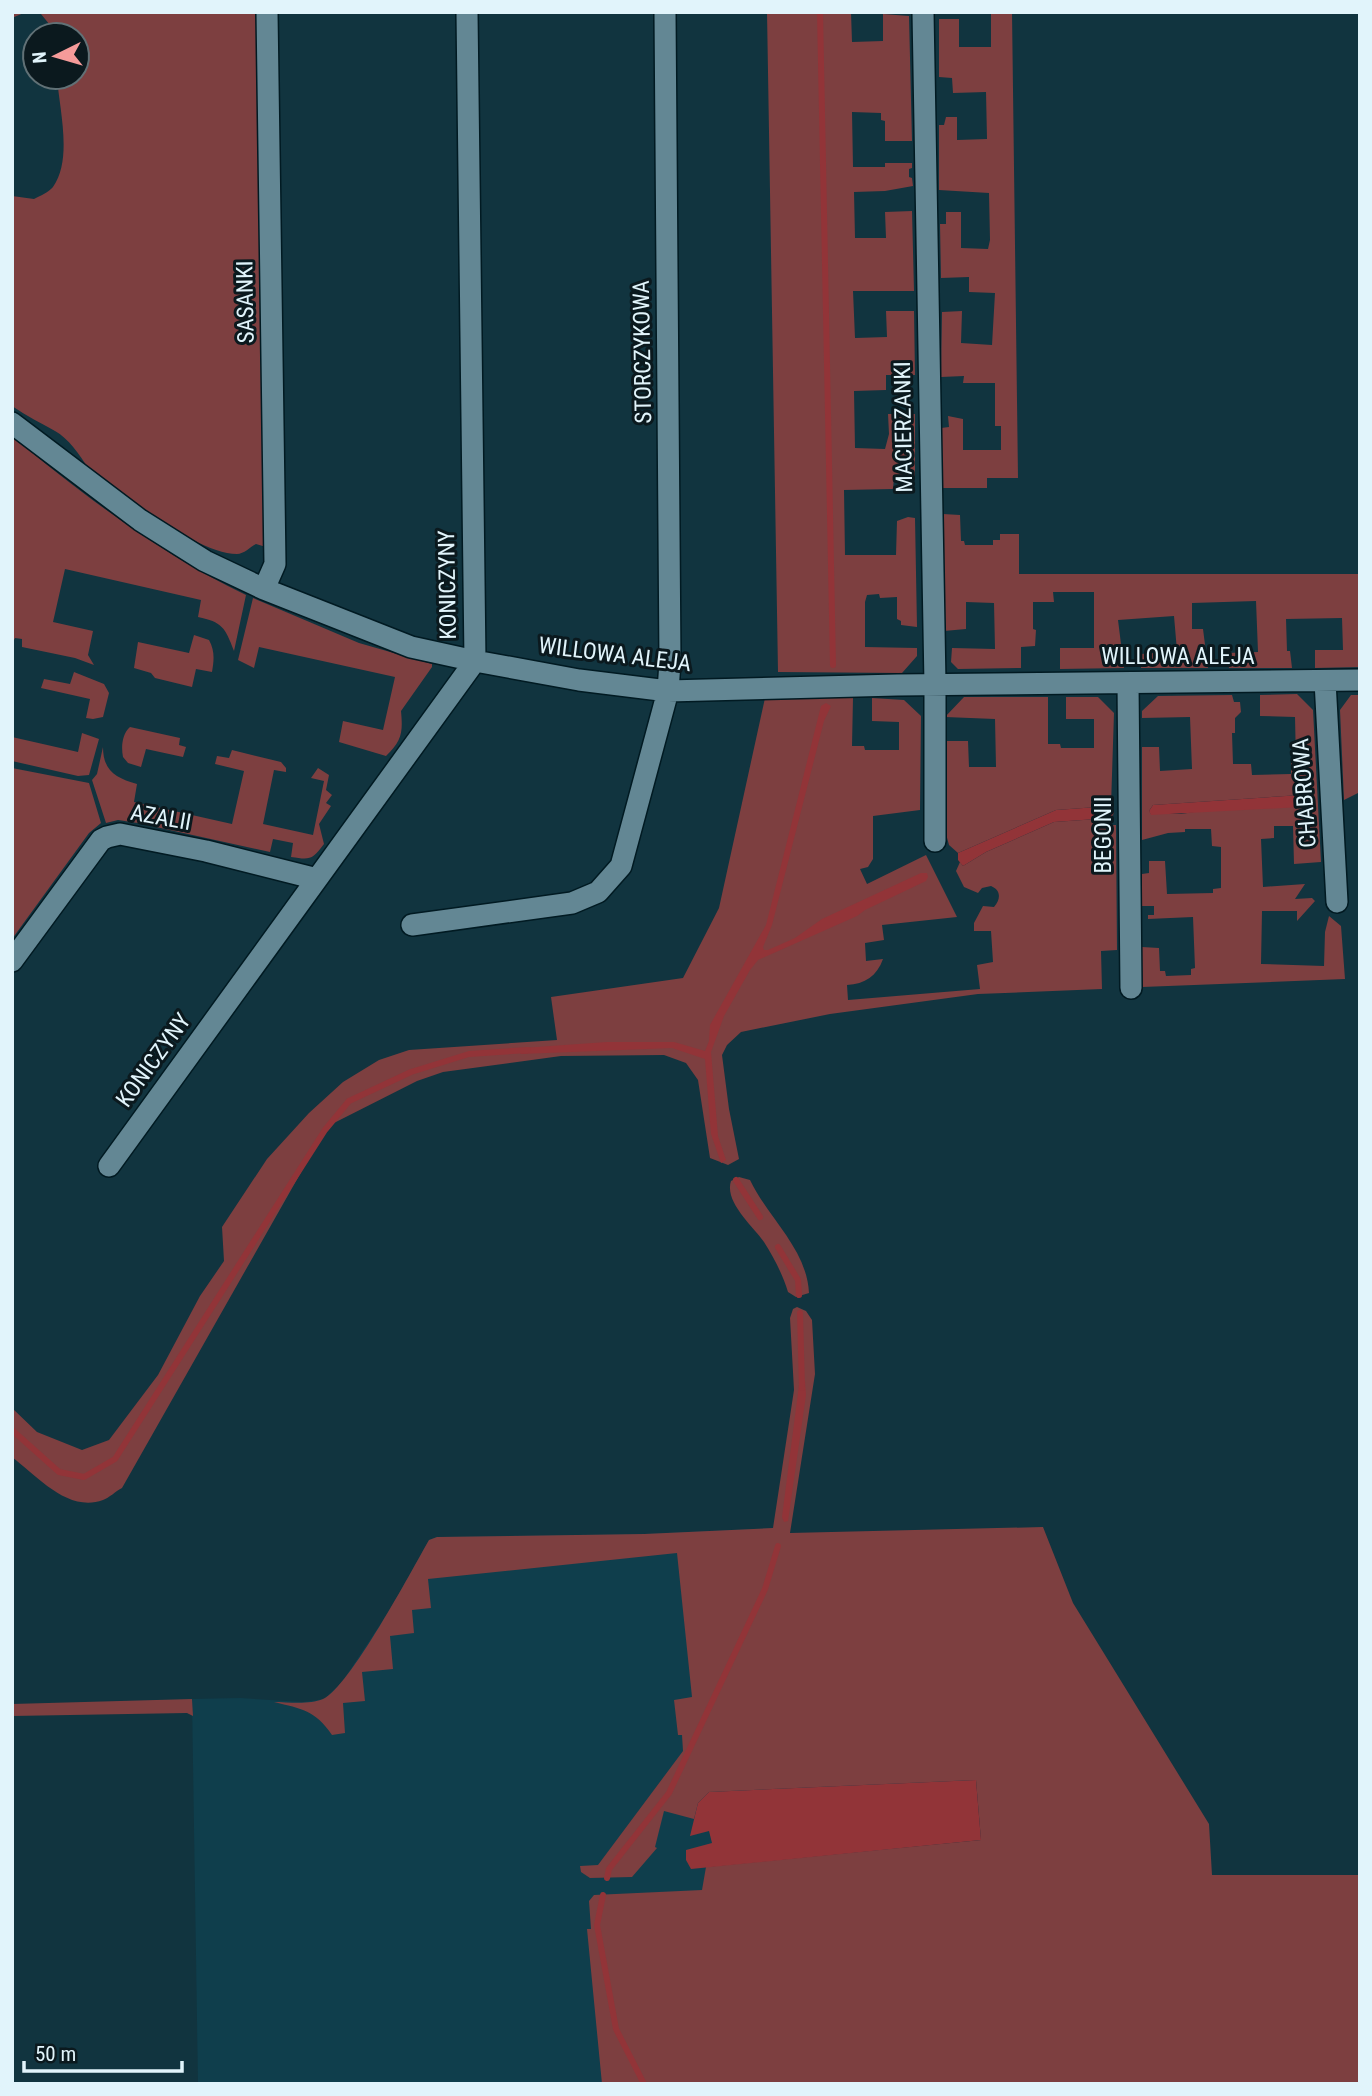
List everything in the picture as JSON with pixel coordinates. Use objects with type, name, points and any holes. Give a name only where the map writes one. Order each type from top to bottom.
[{"type":"street","name":"SASANKI","points":[[264,589],[275,564],[267,12]]},
{"type":"street","name":"KONICZYNY","points":[[109,1166],[474,661],[467,12]]},
{"type":"street","name":"STORCZYKOWA","points":[[412,925],[572,903],[598,892],[621,866],[668,691],[669,415],[665,12]]},
{"type":"street","name":"MACIERZANKI","points":[[923,12],[934,841]]},
{"type":"street","name":"WILLOWA ALEJA","points":[[12,423],[63,451],[141,520],[195,555],[264,589],[411,647],[474,661],[579,680],[668,691],[934,684],[1360,680]]},
{"type":"street","name":"CHABROWA","points":[[1325,681],[1337,902]]},
{"type":"street","name":"BEGONII","points":[[1128,683],[1131,988]]},
{"type":"street","name":"AZALII","points":[[12,961],[101,840],[107,837],[120,834],[206,851],[317,879]]},
{"type":"shaded area","points":[[12,12],[26,12],[12,18]]},
{"type":"shaded area","points":[[26,12],[258,12],[266,547],[256,544],[237,554],[201,544],[181,533],[88,468],[60,434],[12,406],[12,196],[34,199],[53,187],[59,176],[64,148],[59,91],[91,91],[91,21],[47,21],[41,14]]},
{"type":"shaded area","points":[[767,12],[851,12],[852,42],[883,41],[883,14],[909,16],[912,141],[885,141],[885,121],[881,120],[881,113],[852,112],[853,167],[885,167],[885,163],[912,163],[909,177],[912,178],[913,186],[885,191],[854,192],[855,238],[886,238],[885,212],[912,211],[914,291],[853,291],[855,338],[887,337],[886,311],[914,311],[915,375],[886,375],[886,390],[854,391],[855,448],[885,449],[889,434],[888,414],[915,414],[915,476],[894,477],[893,489],[844,490],[845,555],[896,555],[897,521],[908,517],[915,518],[917,627],[901,625],[901,621],[897,619],[897,597],[880,598],[879,594],[867,595],[865,602],[865,647],[917,648],[917,656],[902,673],[778,672]]},
{"type":"shaded area","points":[[991,12],[1012,12],[1018,478],[987,478],[987,488],[941,488],[941,428],[949,427],[948,416],[963,419],[963,450],[1001,450],[1001,426],[995,426],[995,383],[963,383],[964,376],[941,377],[942,312],[962,311],[961,343],[992,345],[995,293],[969,292],[969,277],[941,278],[940,224],[946,224],[946,212],[961,212],[961,248],[988,249],[990,240],[989,193],[939,190],[939,125],[944,125],[946,117],[957,117],[957,140],[987,139],[986,92],[953,93],[952,78],[939,77],[939,19],[959,19],[959,47],[991,47]]},
{"type":"shaded area","points":[[12,436],[124,523],[185,562],[246,595],[234,651],[222,627],[198,617],[201,600],[65,569],[53,622],[93,631],[88,655],[94,665],[75,658],[22,647],[22,639],[15,638],[12,644]]},
{"type":"shaded area","points":[[943,514],[960,515],[961,541],[964,541],[965,545],[993,545],[993,540],[1000,540],[1000,534],[1019,534],[1019,574],[1360,574],[1360,667],[1315,668],[1315,650],[1343,650],[1342,618],[1286,619],[1287,651],[1290,651],[1292,668],[1229,668],[1226,653],[1258,652],[1256,601],[1192,603],[1192,629],[1203,629],[1208,668],[1141,668],[1141,654],[1177,651],[1174,616],[1118,620],[1124,668],[1060,669],[1060,648],[1094,648],[1094,592],[1053,592],[1054,602],[1033,602],[1035,646],[1021,647],[1021,668],[958,669],[951,662],[952,648],[995,649],[994,603],[966,602],[966,629],[944,631]]},
{"type":"shaded area","points":[[253,598],[359,643],[432,664],[401,711],[400,736],[386,756],[339,742],[343,721],[383,730],[395,677],[259,647],[254,668],[238,660]]},
{"type":"shaded area","points":[[194,635],[209,640],[214,660],[212,672],[196,669],[192,687],[155,678],[151,673],[134,668],[138,642],[189,653]]},
{"type":"shaded area","points":[[74,672],[104,684],[109,693],[103,717],[86,718],[90,699],[41,688],[44,679],[70,684]]},
{"type":"shaded area","points":[[1297,694],[1313,710],[1321,862],[1294,864],[1293,826],[1274,826],[1274,838],[1261,839],[1263,887],[1305,884],[1295,899],[1312,898],[1315,901],[1297,921],[1297,911],[1262,911],[1261,964],[1324,966],[1325,932],[1329,916],[1341,926],[1345,979],[1142,987],[1142,947],[1159,948],[1160,971],[1165,971],[1166,976],[1191,975],[1191,969],[1195,968],[1193,917],[1148,919],[1148,915],[1154,915],[1154,906],[1142,906],[1142,874],[1149,873],[1149,861],[1165,861],[1167,894],[1213,893],[1213,889],[1221,888],[1221,847],[1212,846],[1211,829],[1185,829],[1185,832],[1168,833],[1142,840],[1142,747],[1159,747],[1160,771],[1192,769],[1190,717],[1142,718],[1142,711],[1158,696],[1232,695],[1234,702],[1240,702],[1241,712],[1235,718],[1235,733],[1232,733],[1233,764],[1251,764],[1252,775],[1291,774],[1291,763],[1296,763],[1295,717],[1260,716],[1260,695]],"holes":[[[1301,795],[1181,814],[1151,814],[1149,811],[1153,805]]]},
{"type":"shaded area","points":[[1351,695],[1360,695],[1360,792],[1344,800],[1340,710]]},
{"type":"shaded area","points":[[964,697],[1048,697],[1048,744],[1060,744],[1061,748],[1094,748],[1094,719],[1066,719],[1066,697],[1098,697],[1114,713],[1111,806],[1056,810],[958,853],[949,845],[946,834],[945,741],[968,741],[969,767],[996,767],[995,719],[945,717]]},
{"type":"shaded area","points":[[765,698],[853,698],[852,746],[864,746],[865,750],[899,750],[899,722],[872,721],[872,698],[904,700],[921,716],[920,810],[873,816],[873,859],[868,867],[860,869],[867,884],[926,855],[957,917],[882,925],[884,940],[865,943],[866,961],[883,959],[870,978],[847,985],[848,1000],[980,989],[977,965],[993,962],[991,931],[974,931],[974,923],[983,906],[994,907],[999,895],[991,886],[982,888],[978,893],[964,887],[956,871],[960,862],[963,866],[986,852],[1054,822],[1111,818],[1111,825],[1116,825],[1117,950],[1101,951],[1102,989],[978,994],[830,1014],[741,1032],[727,1045],[722,1055],[739,1159],[728,1165],[710,1158],[698,1080],[686,1063],[664,1055],[561,1056],[443,1072],[417,1081],[325,1130],[122,1488],[103,1500],[90,1503],[78,1501],[54,1490],[12,1457],[12,1408],[37,1432],[82,1450],[109,1440],[158,1375],[200,1296],[224,1261],[222,1227],[267,1159],[309,1113],[343,1082],[379,1060],[409,1050],[557,1040],[551,997],[683,978],[719,908]]},
{"type":"shaded area","points":[[826,703],[831,706],[824,721],[764,950],[795,938],[822,919],[921,873],[927,873],[928,877],[926,881],[857,916],[758,960],[750,970],[724,1016],[711,1052],[718,1136],[726,1160],[721,1163],[711,1134],[705,1059],[672,1048],[521,1054],[520,1051],[522,1048],[607,1042],[674,1042],[705,1051],[710,1025],[766,925],[821,706]]},
{"type":"shaded area","points":[[130,727],[180,738],[179,745],[186,747],[183,757],[146,749],[141,767],[128,763],[123,757],[122,745],[125,733]]},
{"type":"shaded area","points":[[82,733],[99,739],[89,775],[78,776],[12,761],[12,737],[78,752]]},
{"type":"shaded area","points":[[103,747],[108,768],[117,776],[137,784],[134,802],[232,824],[244,771],[215,764],[217,756],[229,758],[232,750],[281,762],[286,772],[274,770],[263,824],[313,835],[324,781],[311,778],[318,768],[329,775],[326,790],[332,795],[326,803],[331,806],[319,824],[324,844],[310,858],[291,857],[293,843],[273,839],[270,852],[138,823],[118,820],[106,823],[92,780],[97,774]]},
{"type":"shaded area","points":[[12,768],[89,783],[101,823],[89,833],[12,939]]},
{"type":"shaded area","points":[[1306,796],[1308,802],[1301,807],[1151,815],[1149,811],[1153,805]]},
{"type":"shaded area","points":[[1111,806],[1114,813],[1111,818],[1054,822],[986,852],[963,866],[958,860],[958,853],[1056,810]]},
{"type":"shaded area","points":[[739,1177],[750,1180],[794,1248],[807,1277],[809,1293],[796,1297],[788,1292],[768,1248],[735,1205],[730,1189],[731,1181]]},
{"type":"shaded area","points":[[797,1307],[806,1311],[812,1320],[815,1374],[790,1533],[1043,1527],[1073,1603],[1209,1824],[1212,1875],[1360,1875],[1360,2084],[602,2084],[587,1929],[591,1929],[589,1901],[594,1895],[702,1890],[706,1867],[981,1840],[976,1780],[709,1792],[698,1803],[694,1819],[664,1811],[655,1847],[657,1848],[632,1877],[590,1878],[581,1872],[580,1866],[598,1865],[683,1751],[682,1735],[678,1735],[674,1700],[692,1697],[677,1553],[428,1579],[431,1608],[412,1610],[414,1633],[390,1636],[393,1669],[362,1672],[365,1701],[343,1703],[345,1733],[332,1735],[314,1715],[274,1702],[317,1701],[334,1690],[379,1627],[429,1540],[437,1537],[644,1534],[773,1528],[794,1390],[790,1318],[793,1309]]},
{"type":"shaded area","points":[[802,1379],[805,1381],[806,1395],[788,1521],[784,1522],[782,1517],[799,1385]]},
{"type":"shaded area","points":[[773,1528],[982,1773],[638,2084],[198,2084],[192,1699],[240,1698],[303,1702],[324,1699],[342,1682],[389,1611],[429,1540],[437,1537],[644,1534]]},
{"type":"shaded area","points":[[192,1699],[193,1716],[187,1713],[12,1716],[12,1704]]},
{"type":"shaded area","points":[[976,1780],[981,1840],[691,1869],[686,1860],[686,1850],[712,1843],[709,1831],[690,1836],[698,1803],[709,1792]]},
{"type":"waterway","points":[[820,12],[833,665]]},
{"type":"waterway","points":[[12,1430],[59,1472],[84,1477],[115,1459],[325,1130],[349,1101],[411,1072],[469,1054],[528,1050]]},
{"type":"waterway","points":[[736,1180],[760,1217]]},
{"type":"waterway","points":[[778,1247],[798,1280],[799,1295]]},
{"type":"waterway","points":[[800,1313],[802,1388]]},
{"type":"waterway","points":[[607,1878],[609,1869],[669,1793],[765,1589],[778,1546]]},
{"type":"waterway","points":[[603,1895],[597,1925],[616,2029],[644,2084]]}]
